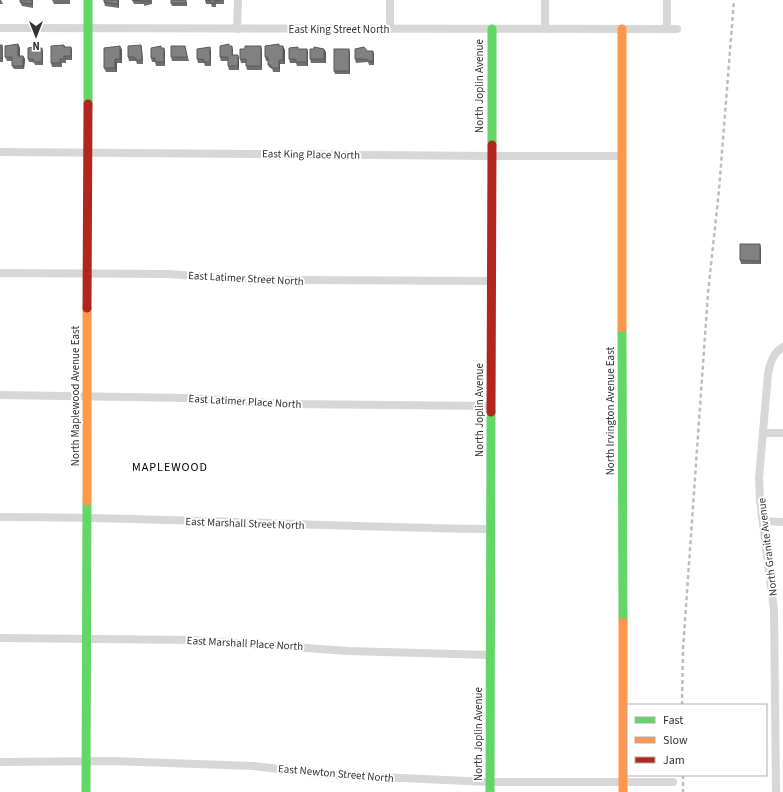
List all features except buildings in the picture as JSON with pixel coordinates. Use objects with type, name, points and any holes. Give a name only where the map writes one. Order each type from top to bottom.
[{"type":"street","name":"North Maplewood Avenue East","points":[[86,792],[88,0]]},
{"type":"street","points":[[238,0],[238,29]]},
{"type":"street","points":[[390,0],[390,29]]},
{"type":"street","points":[[545,0],[545,29]]},
{"type":"street","points":[[667,0],[667,30]]},
{"type":"street","name":"East King Street North","points":[[0,28],[677,30]]},
{"type":"street","name":"North Joplin Avenue","points":[[490,792],[492,29]]},
{"type":"street","name":"North Irvington Avenue East","points":[[622,29],[623,792]]},
{"type":"street","name":"East King Place North","points":[[0,152],[622,156]]},
{"type":"street","name":"East Latimer Street North","points":[[0,274],[169,274],[237,279],[492,281]]},
{"type":"street","name":"North Granite Avenue","points":[[776,792],[779,700],[774,610],[763,522],[760,478],[768,374],[771,362],[777,351],[783,347]]},
{"type":"street","name":"East Latimer Place North","points":[[0,395],[88,395],[188,398],[288,404],[491,406]]},
{"type":"street","points":[[764,433],[783,433]]},
{"type":"street","name":"East Marshall Street North","points":[[0,516],[86,517],[394,528],[491,529]]},
{"type":"street","points":[[763,522],[783,522]]},
{"type":"street","points":[[774,610],[783,610]]},
{"type":"street","name":"East Marshall Place North","points":[[0,638],[193,640],[348,651],[490,655]]},
{"type":"street","name":"East Newton Street North","points":[[0,762],[86,761],[253,766],[333,776],[490,782],[673,782]]},
{"type":"street","points":[[776,792],[783,792]]},
{"type":"railway","points":[[682,704],[683,649],[708,293],[719,190],[734,0]]},
{"type":"railway","points":[[683,776],[683,792]]},
{"type":"traffic: fast","points":[[88,0],[88,104]]},
{"type":"traffic: fast","points":[[492,29],[492,145]]},
{"type":"traffic: fast","points":[[622,328],[623,622]]},
{"type":"traffic: fast","points":[[490,792],[491,412]]},
{"type":"traffic: fast","points":[[86,792],[87,501]]},
{"type":"traffic: slow","points":[[622,29],[622,328]]},
{"type":"traffic: slow","points":[[87,308],[87,501]]},
{"type":"traffic: slow","points":[[623,622],[623,792]]},
{"type":"traffic: jam","points":[[87,308],[88,104]]},
{"type":"traffic: jam","points":[[491,412],[492,145]]},
{"type":"district","name":"MAPLEWOOD","points":[[170,467]]}]
